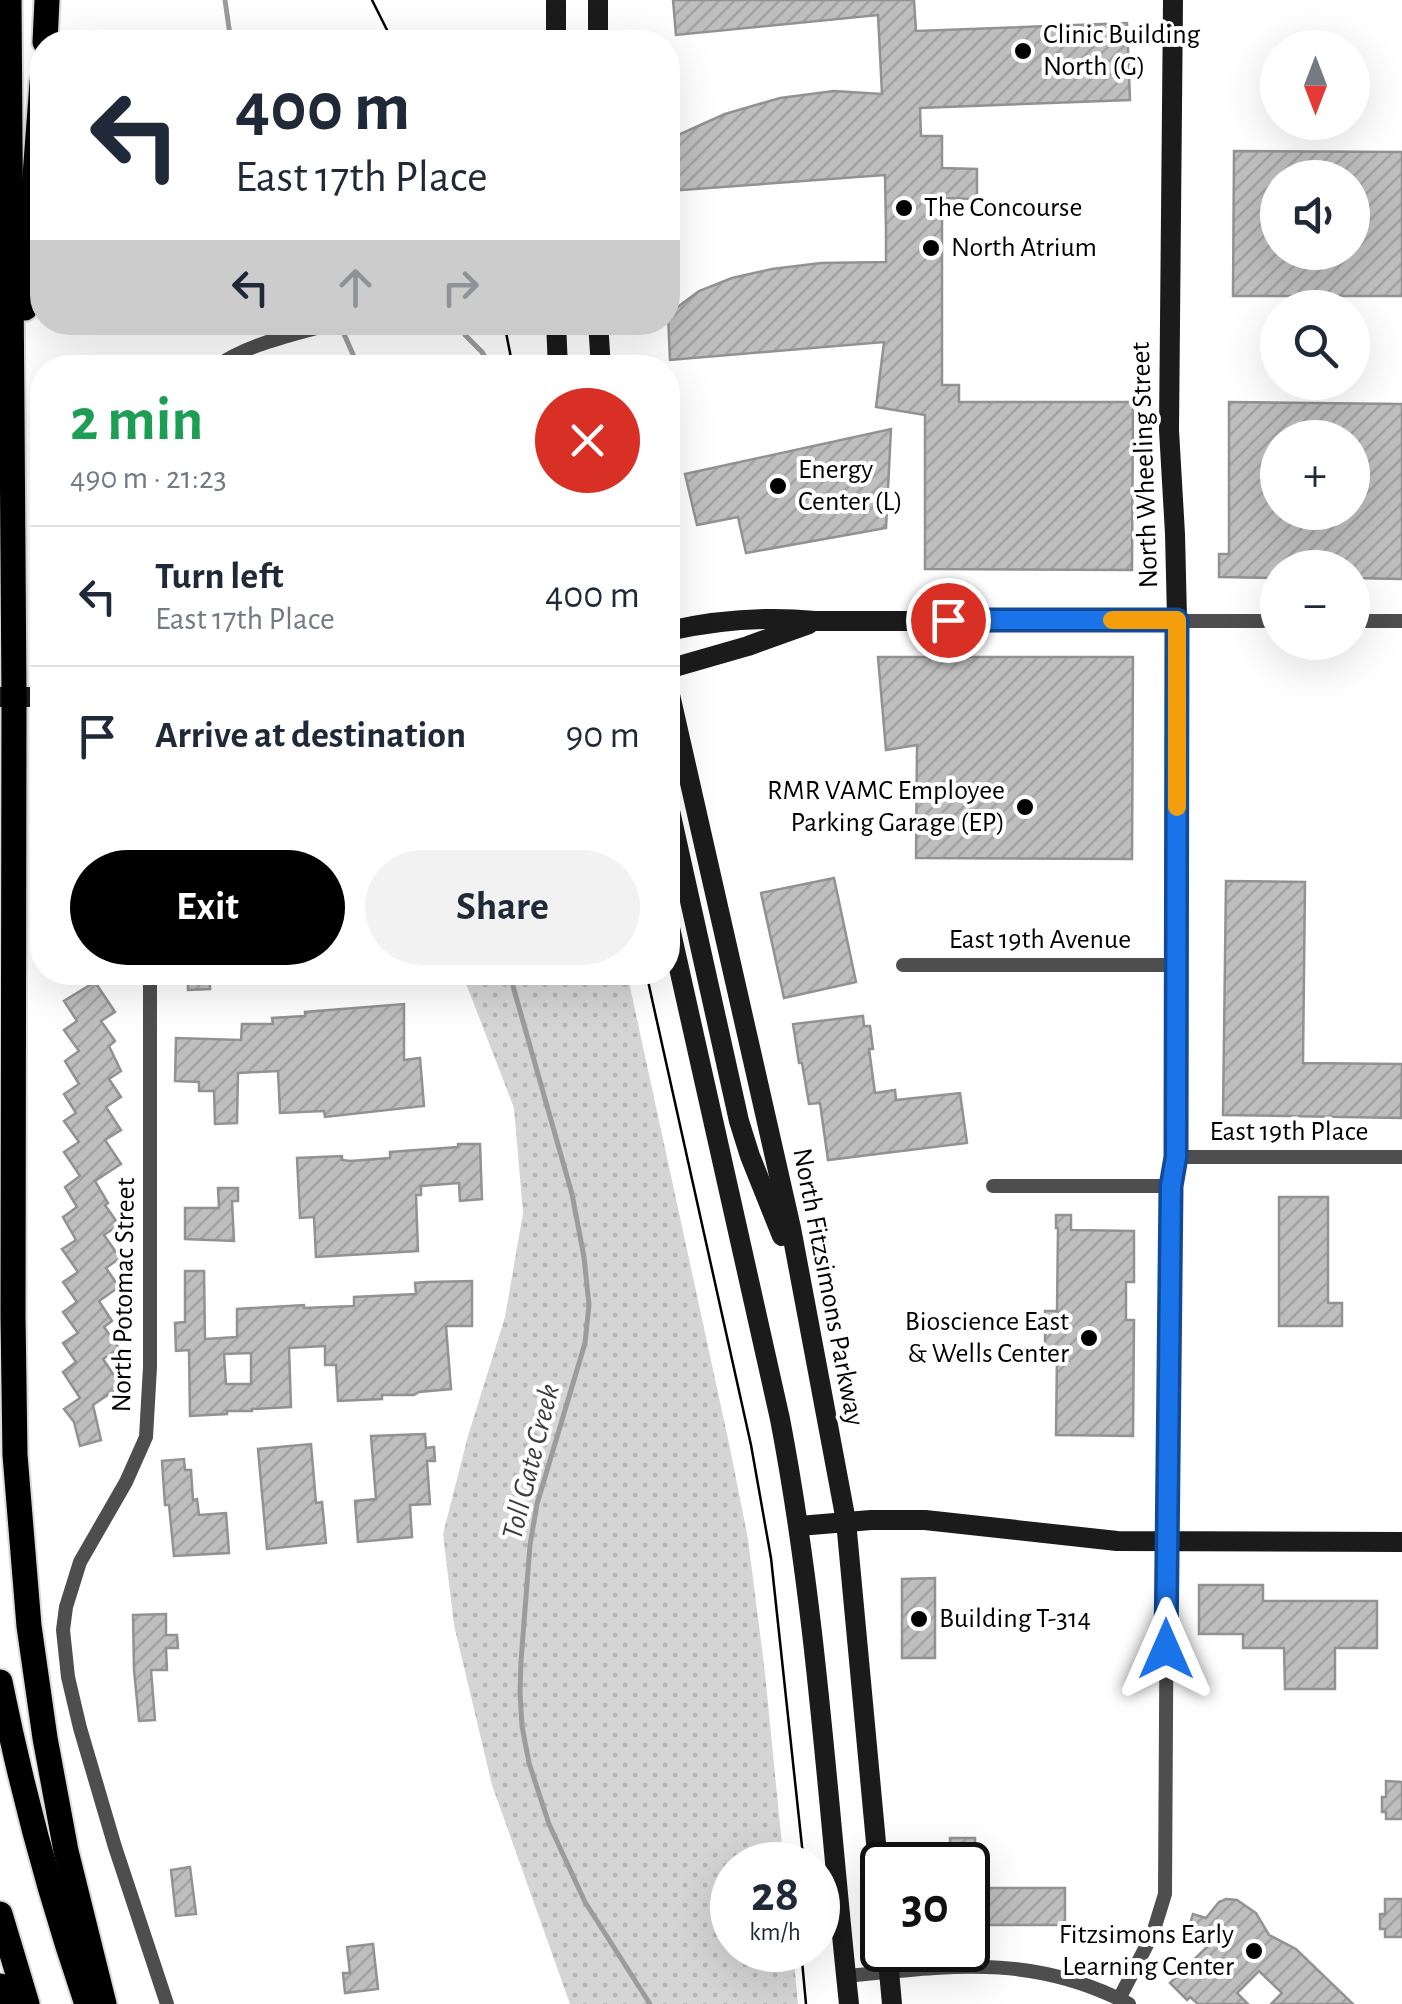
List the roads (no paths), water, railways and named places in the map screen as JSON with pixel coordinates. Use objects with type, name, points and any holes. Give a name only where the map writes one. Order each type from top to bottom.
[{"type":"highway","points":[[9,0],[13,478],[7,697],[18,1499],[31,1644],[51,1775],[104,2004]]},
{"type":"highway","points":[[46,30],[47,0]]},
{"type":"highway","points":[[13,478],[30,247]]},
{"type":"highway","points":[[0,1682],[33,1824],[87,2004]]},
{"type":"highway","points":[[0,1914],[27,2004]]},
{"type":"highway","points":[[0,1986],[7,2004]]},
{"type":"main road","points":[[556,0],[556,30]]},
{"type":"main road","points":[[598,0],[598,30]]},
{"type":"main road","name":"North Wheeling Street","points":[[1167,1542],[1171,1186],[1176,1157],[1177,620],[1169,430],[1173,0]]},
{"type":"main road","points":[[680,629],[742,619],[778,618],[1177,620]]},
{"type":"main road","points":[[680,666],[815,621]]},
{"type":"main road","name":"North Fitzsimons Parkway","points":[[680,740],[803,1289],[846,1521],[876,1842]]},
{"type":"main road","points":[[680,855],[744,1138],[803,1289]]},
{"type":"main road","points":[[680,972],[780,1418],[800,1526],[849,2004]]},
{"type":"main road","points":[[800,1526],[925,1520],[1098,1540],[1402,1542]]},
{"type":"main road","points":[[889,1972],[892,2004]]},
{"type":"street","points":[[233,355],[292,335]]},
{"type":"street","points":[[1177,620],[1260,621]]},
{"type":"street","points":[[1370,621],[1402,621]]},
{"type":"street","name":"East 19th Avenue","points":[[903,965],[1176,965]]},
{"type":"street","name":"North Potomac Street","points":[[150,985],[150,1366],[146,1437],[136,1463],[80,1562],[63,1630],[68,1677],[88,1756],[167,2004]]},
{"type":"street","name":"East 19th Place","points":[[1176,1157],[1402,1157]]},
{"type":"street","points":[[992,1186],[1171,1186]]},
{"type":"street","name":"North Wheeling Street","points":[[1124,2001],[1164,1900],[1167,1542]]},
{"type":"street","points":[[990,1968],[1069,1978],[1124,2001]]},
{"type":"street","points":[[846,1976],[889,1972]]},
{"type":"waterway","name":"Toll Gate Creek","points":[[225,0],[229,30]]},
{"type":"waterway","name":"Toll Gate Creek","points":[[344,335],[353,355]]},
{"type":"waterway","points":[[465,335],[484,355]]},
{"type":"waterway","name":"Toll Gate Creek","points":[[513,985],[572,1194],[589,1305],[585,1343],[537,1504],[530,1545],[521,1661],[522,1726],[529,1763],[549,1824],[585,1902],[650,2004]]},
{"type":"tram line","points":[[372,0],[387,30]]},
{"type":"tram line","points":[[507,335],[510,355]]},
{"type":"tram line","points":[[649,985],[751,1445],[771,1558],[802,1842]]},
{"type":"tram line","points":[[803,1972],[806,2004]]},
{"type":"place","name":"Clinic Building North (G)","points":[[1023,51]]},
{"type":"place","name":"The Concourse","points":[[904,208]]},
{"type":"place","name":"North Atrium","points":[[931,248]]},
{"type":"place","name":"Energy Center (L)","points":[[778,486]]},
{"type":"place","name":"RMR VAMC Employee Parking Garage (EP)","points":[[1025,807]]},
{"type":"place","name":"Bioscience East & Wells Center","points":[[1089,1338]]},
{"type":"place","name":"Building T-314","points":[[919,1619]]},
{"type":"place","name":"Fitzsimons Early Learning Center","points":[[1254,1951]]}]
